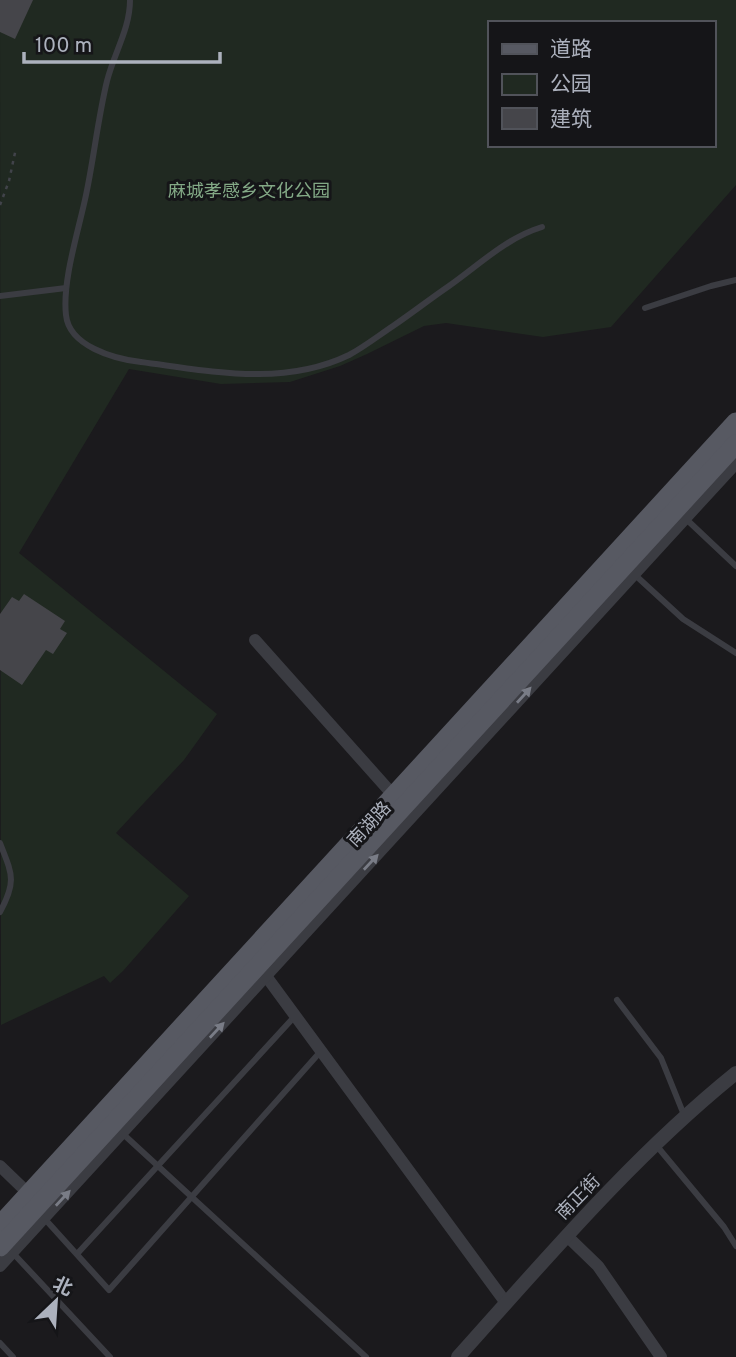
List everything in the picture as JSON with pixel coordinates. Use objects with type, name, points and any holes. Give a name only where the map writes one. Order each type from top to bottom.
[{"type":"main road","name":"南湖路","points":[[0,1225],[736,422]]},
{"type":"main road","name":"南湖路","points":[[6,1250],[736,444]]},
{"type":"street","points":[[0,1266],[6,1250],[44,1218],[735,465]]},
{"type":"street","points":[[255,640],[394,796]]},
{"type":"street","points":[[266,976],[506,1303]]},
{"type":"street","name":"南正街","points":[[458,1357],[567,1236],[656,1145],[736,1073]]},
{"type":"street","points":[[0,1167],[29,1194]]},
{"type":"street","points":[[567,1236],[598,1266],[661,1357]]},
{"type":"lane","points":[[130,0],[125,34],[107,80],[87,194],[66,288],[68,324],[78,339],[94,349],[131,361],[240,374],[282,373],[333,362],[362,348],[509,242],[542,227]]},
{"type":"lane","points":[[645,307],[736,280]]},
{"type":"lane","points":[[0,296],[66,288]]},
{"type":"lane","points":[[685,518],[736,566]]},
{"type":"lane","points":[[634,574],[683,619],[736,653]]},
{"type":"lane","points":[[0,843],[12,881],[0,912]]},
{"type":"lane","points":[[617,1000],[661,1058],[685,1118]]},
{"type":"lane","points":[[77,1254],[295,1016]]},
{"type":"lane","points":[[44,1218],[109,1290],[321,1051]]},
{"type":"lane","points":[[122,1133],[366,1357]]},
{"type":"lane","points":[[656,1145],[724,1227],[736,1246]]},
{"type":"lane","points":[[6,1250],[110,1357]]},
{"type":"lane","points":[[0,1343],[13,1357]]},
{"type":"path","points":[[0,205],[9,181],[16,148]]},
{"type":"green space","name":"麻城孝感乡文化公园","points":[[0,0],[736,0],[736,185],[611,327],[543,337],[446,323],[424,326],[340,366],[290,382],[221,384],[129,369],[19,553],[217,714],[184,760],[116,833],[189,896],[123,971],[110,983],[104,976],[1,1025]]},
{"type":"building","points":[[0,0],[33,0],[15,39],[0,32]]},
{"type":"building","points":[[24,594],[65,621],[60,629],[67,633],[53,654],[46,650],[22,685],[0,670],[0,614],[12,597],[19,601]]}]
